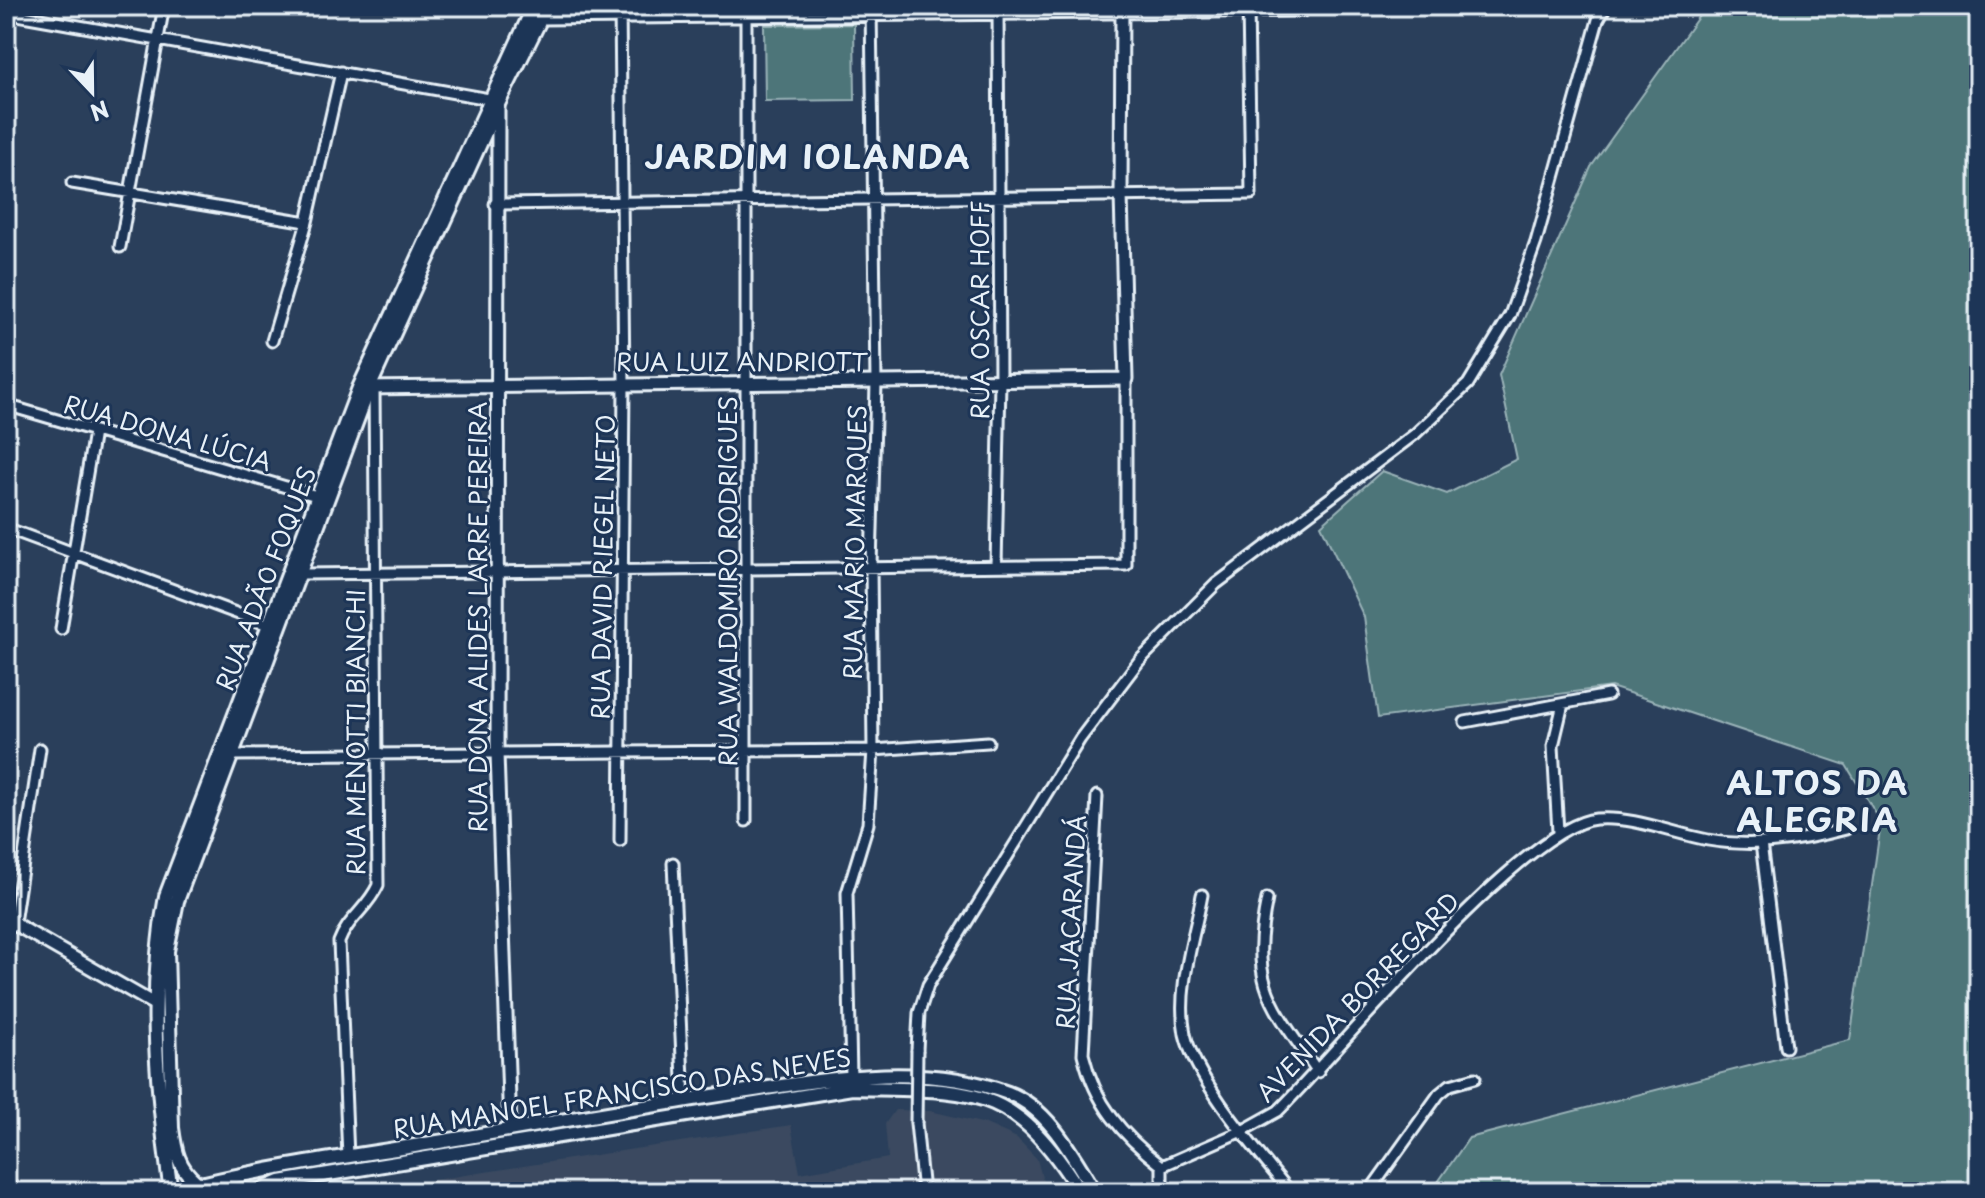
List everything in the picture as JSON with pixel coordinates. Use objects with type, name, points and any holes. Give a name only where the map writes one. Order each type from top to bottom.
[{"type":"main road","name":"RUA ADÃO FOQUES","points":[[171,1192],[160,1119],[154,1004],[156,948],[166,896],[320,497],[534,6]]},
{"type":"main road","name":"RUA ADÃO FOQUES","points":[[493,101],[547,6]]},
{"type":"main road","name":"RUA ADÃO FOQUES","points":[[201,1182],[183,1171],[175,1155],[172,1128],[167,951],[177,901],[302,574],[367,388]]},
{"type":"main road","name":"RUA MANOEL FRANCISCO DAS NEVES","points":[[201,1182],[510,1129],[851,1076],[929,1078],[982,1085],[1012,1094],[1035,1111],[1062,1140],[1095,1192]]},
{"type":"main road","name":"RUA MANOEL FRANCISCO DAS NEVES","points":[[257,1192],[280,1182],[852,1088],[929,1090],[982,1098],[1007,1107],[1028,1122],[1053,1149],[1080,1192]]},
{"type":"main road","points":[[179,1192],[201,1182],[221,1192]]},
{"type":"street","points":[[120,247],[164,6]]},
{"type":"street","name":"RUA DAVID RIEGEL NETO","points":[[620,6],[624,384],[620,841]]},
{"type":"street","name":"RUA WALDOMIRO RODRIGUES","points":[[746,6],[746,821]]},
{"type":"street","points":[[923,1192],[916,1123],[917,1050],[919,1013],[928,985],[1080,739],[1139,661],[1216,584],[1415,434],[1468,384],[1510,315],[1536,242],[1598,20],[1606,6]]},
{"type":"street","points":[[541,19],[746,18],[871,11],[1248,8],[1303,11]]},
{"type":"street","points":[[495,204],[1251,194],[1248,8]]},
{"type":"street","points":[[302,574],[1126,565],[1122,10]]},
{"type":"street","name":"RUA MÁRIO MARQUES","points":[[851,1076],[847,893],[868,824],[873,750],[871,566],[876,383],[871,11]]},
{"type":"street","name":"RUA OSCAR HOFF","points":[[996,566],[1000,382],[998,11]]},
{"type":"street","points":[[6,13],[158,43],[341,72],[493,101]]},
{"type":"street","points":[[272,341],[307,222],[341,72]]},
{"type":"street","name":"RUA DONA ALIDES LARRE PEREIRA","points":[[493,101],[498,385],[497,753],[510,1129]]},
{"type":"street","points":[[72,183],[307,222]]},
{"type":"street","name":"RUA LUIZ ANDRIOTT","points":[[367,388],[1126,379]]},
{"type":"street","name":"RUA MENOTTI BIANCHI","points":[[348,1157],[339,942],[344,928],[371,900],[378,885],[374,574],[367,388]]},
{"type":"street","name":"RUA DONA LÚCIA","points":[[6,405],[320,497]]},
{"type":"street","points":[[61,629],[94,432]]},
{"type":"street","points":[[6,528],[271,626]]},
{"type":"street","points":[[1465,722],[1608,695]]},
{"type":"street","points":[[1558,832],[1553,746],[1563,704]]},
{"type":"street","points":[[232,755],[873,750],[988,742]]},
{"type":"street","points":[[40,749],[10,921],[154,1004]]},
{"type":"street","name":"RUA JACARANDÁ","points":[[1097,796],[1083,1054],[1091,1085],[1106,1111],[1129,1140],[1162,1166]]},
{"type":"street","name":"AVENIDA BORREGARD","points":[[1162,1166],[1242,1131],[1278,1111],[1318,1072],[1446,930],[1558,832],[1593,819],[1621,819],[1710,840],[1761,843],[1817,837],[1846,829]]},
{"type":"street","points":[[1761,843],[1786,1047]]},
{"type":"street","points":[[673,863],[684,1101]]},
{"type":"street","points":[[1202,895],[1185,983],[1185,1036],[1197,1064],[1242,1131],[1290,1192]]},
{"type":"street","points":[[1267,899],[1259,938],[1263,985],[1274,1008],[1318,1072]]},
{"type":"street","points":[[1369,1192],[1439,1094],[1450,1085],[1475,1078]]},
{"type":"street","points":[[1162,1166],[1162,1192]]},
{"type":"street","points":[[6,1185],[18,1192]]},
{"type":"shaded area","points":[[895,1110],[930,1111],[986,1124],[1017,1138],[1037,1159],[1046,1192],[355,1192],[791,1125],[800,1173],[888,1158],[885,1124]]},
{"type":"green space","points":[[1706,6],[1979,6],[1979,1192],[1431,1192],[1469,1138],[1850,1040],[1881,822],[1846,765],[1611,687],[1378,718],[1364,617],[1321,525],[1382,471],[1447,494],[1517,459],[1499,375],[1591,167]]},
{"type":"green space","points":[[854,24],[855,100],[765,101],[764,25]]},
{"type":"district","name":"JARDIM IOLANDA","points":[[808,156]]},
{"type":"district","name":"ALTOS DA ALEGRIA","points":[[1818,800]]}]
